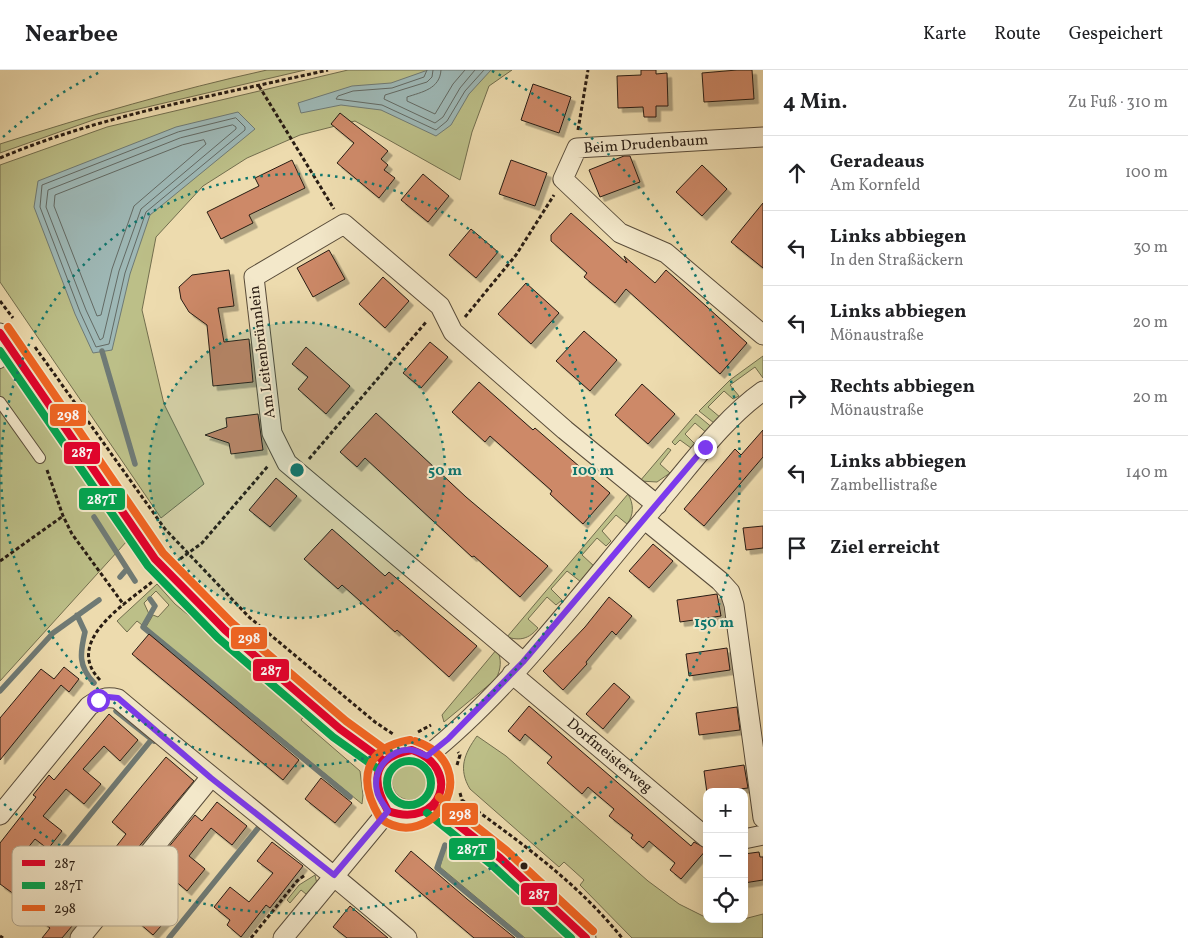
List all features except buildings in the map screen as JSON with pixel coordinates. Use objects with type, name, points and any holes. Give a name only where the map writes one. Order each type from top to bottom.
[{"type":"street","name":"Beim Drudenbaum","points":[[563,179],[577,148],[763,137]]},
{"type":"street","points":[[563,179],[620,234],[666,253],[763,335]]},
{"type":"street","points":[[344,224],[440,306],[453,332],[565,430],[657,504]]},
{"type":"street","name":"Am Leitenbrünnlein","points":[[344,224],[254,276],[272,434],[288,463],[297,472],[517,668]]},
{"type":"street","points":[[0,333],[7,357],[110,492],[154,559],[225,630],[340,729],[384,761]]},
{"type":"street","points":[[427,756],[448,739],[517,668],[705,447],[750,400],[763,391]]},
{"type":"street","points":[[644,520],[720,581],[730,592],[734,605],[763,818]]},
{"type":"street","name":"Dorfmeisterweg","points":[[517,668],[703,834]]},
{"type":"street","points":[[0,815],[89,706],[98,700],[108,697],[118,698],[211,778],[327,869],[407,938]]},
{"type":"street","points":[[412,750],[427,756],[436,766],[441,778],[440,792],[433,805],[415,816],[405,816],[388,811],[376,789],[377,775],[384,761],[401,751],[412,750]]},
{"type":"street","points":[[155,846],[211,778]]},
{"type":"street","points":[[433,805],[500,858],[586,938]]},
{"type":"street","points":[[283,938],[327,869],[388,811]]},
{"type":"street","points":[[748,838],[763,835]]},
{"type":"street","points":[[80,938],[90,926]]},
{"type":"lane","points":[[0,402],[40,458]]},
{"type":"path","points":[[0,158],[70,133],[128,116],[328,70]]},
{"type":"path","points":[[577,148],[588,70]]},
{"type":"path","points":[[259,86],[344,224]]},
{"type":"path","points":[[453,332],[516,255],[563,179]]},
{"type":"path","points":[[0,301],[18,324]]},
{"type":"path","points":[[297,472],[440,306]]},
{"type":"path","points":[[29,339],[160,521],[187,554],[249,617],[374,722],[386,731],[402,734]]},
{"type":"path","points":[[187,554],[202,543],[281,450]]},
{"type":"path","points":[[40,458],[50,475],[63,516],[72,534],[124,605],[92,636],[89,645],[87,659],[90,667],[102,682],[108,697]]},
{"type":"path","points":[[0,561],[63,516]]},
{"type":"path","points":[[409,734],[416,733],[431,725]]},
{"type":"path","points":[[455,773],[460,755],[457,750]]},
{"type":"path","points":[[457,787],[462,800],[538,856],[605,916],[622,938]]},
{"type":"path","points":[[251,938],[298,881],[327,869]]},
{"type":"green space","points":[[267,70],[305,70],[96,119],[0,153],[0,144],[166,95]]},
{"type":"green space","points":[[348,70],[512,70],[489,86],[472,132],[460,180],[355,121],[300,135],[247,158],[203,186],[156,237],[142,310],[164,404],[204,484],[161,518],[0,282],[0,165],[107,127]]},
{"type":"green space","points":[[5,354],[66,439],[127,541],[0,681],[0,359]]},
{"type":"green space","points":[[763,356],[763,378],[755,367],[730,385],[739,396],[733,399],[724,391],[708,407],[721,418],[719,427],[699,411],[730,380]]},
{"type":"green space","points":[[696,414],[714,429],[708,434],[695,423],[685,434],[695,444],[691,448],[680,440],[675,445],[672,442]]},
{"type":"green space","points":[[668,448],[671,450],[660,464],[670,473],[657,482],[640,481]]},
{"type":"green space","points":[[628,494],[632,509],[631,517],[627,524],[616,515],[602,531],[611,541],[606,546],[597,538],[582,555],[595,567],[581,582],[567,571],[551,589],[562,600],[556,605],[547,597],[528,619],[538,628],[531,635],[524,638],[507,637]]},
{"type":"green space","points":[[157,584],[175,604],[307,713],[301,720],[360,771],[363,795],[362,804],[146,627],[153,615],[158,617],[169,605],[156,591],[144,603],[149,614],[142,625],[137,621],[127,632],[117,621]]},
{"type":"green space","points":[[497,649],[500,664],[496,679],[444,722],[442,715]]},
{"type":"green space","points":[[477,736],[506,756],[648,881],[679,904],[703,916],[703,923],[748,923],[748,918],[763,914],[763,938],[632,938],[580,885],[584,880],[564,862],[559,867],[470,789],[464,775],[464,762]]},
{"type":"green space","points":[[410,764],[417,765],[423,769],[427,775],[427,789],[423,795],[417,799],[410,800],[403,799],[397,795],[393,789],[392,782],[393,775],[397,769],[403,765]]},
{"type":"green space","points":[[453,837],[522,890],[574,938],[525,938],[440,867],[445,848]]},
{"type":"green space","points":[[315,875],[317,884],[311,898],[301,890],[290,903],[287,900],[299,885]]},
{"type":"water","points":[[428,70],[491,70],[469,94],[451,125],[436,136],[381,110],[341,105],[301,113],[298,103],[352,86],[391,83]]},
{"type":"water","points":[[238,112],[255,129],[150,215],[130,274],[112,350],[93,353],[75,314],[34,207],[38,181],[176,127]]},
{"type":"waterway","points":[[102,351],[135,464]]},
{"type":"waterway","points":[[94,517],[135,581]]},
{"type":"waterway","points":[[120,577],[127,569]]},
{"type":"waterway","points":[[150,599],[155,606],[143,627],[350,797]]},
{"type":"waterway","points":[[0,691],[53,633],[99,600]]},
{"type":"waterway","points":[[77,615],[85,632],[81,653],[83,665],[94,683]]},
{"type":"waterway","points":[[116,711],[154,741]]},
{"type":"waterway","points":[[65,846],[152,739]]},
{"type":"waterway","points":[[169,938],[259,827]]},
{"type":"waterway","points":[[445,845],[437,868],[521,938]]},
{"type":"transit line","name":"298","points":[[8,327],[163,553],[232,623],[346,721],[390,753]]},
{"type":"transit line","name":"287","points":[[0,333],[155,559],[225,630],[340,729],[384,761]]},
{"type":"transit line","name":"287T","points":[[0,351],[148,566],[218,638],[333,737],[378,769]]},
{"type":"transit line","name":"298","points":[[410,740],[395,744],[383,750],[374,758],[369,768],[367,779],[373,804],[380,818],[399,827],[417,826],[433,817],[444,804],[450,787],[448,769],[437,753],[415,741]]},
{"type":"transit line","name":"287","points":[[412,750],[428,759],[437,770],[441,782],[439,794],[433,805],[422,812],[407,815],[388,811],[379,789],[377,779],[379,771],[389,758],[412,750]]},
{"type":"transit line","name":"287T","points":[[413,761],[425,767],[430,774],[431,783],[430,792],[425,799],[418,804],[405,805],[397,802],[390,795],[387,779],[390,771],[397,764],[413,761]]},
{"type":"transit line","name":"298","points":[[439,797],[507,851],[593,931]]},
{"type":"transit line","name":"287","points":[[433,805],[500,858],[586,938]]},
{"type":"transit line","name":"287T","points":[[427,813],[493,866],[571,938]]},
{"type":"route","points":[[98,700],[108,697],[118,698],[211,778],[334,875],[388,811],[378,797],[376,789],[377,775],[384,761],[401,751],[412,750],[427,756],[448,739],[523,662],[705,447]]}]
